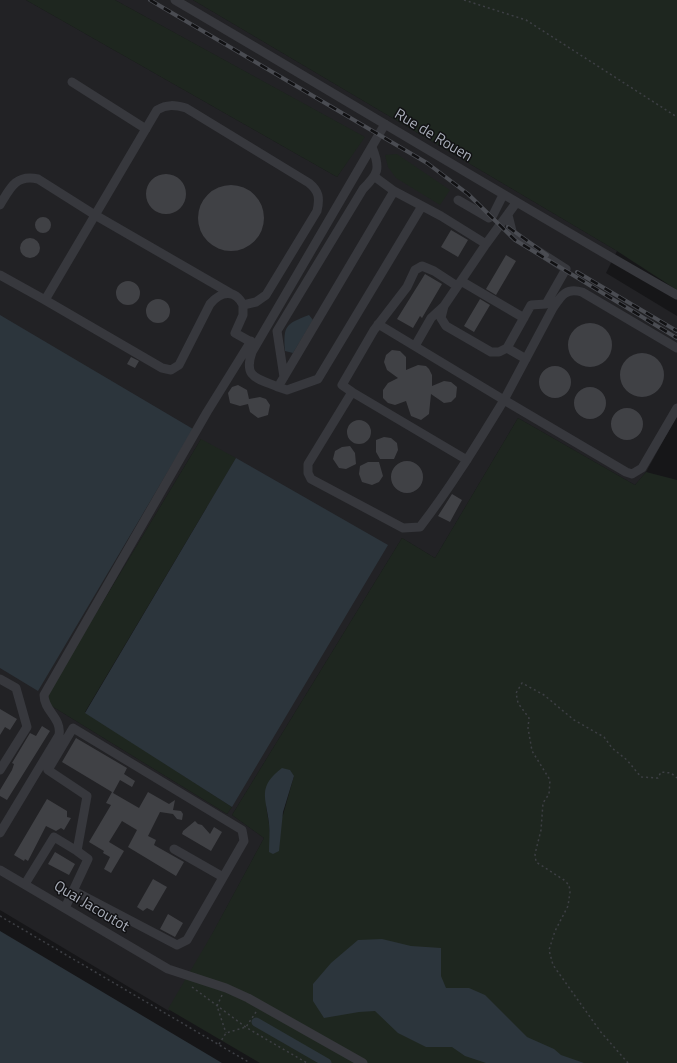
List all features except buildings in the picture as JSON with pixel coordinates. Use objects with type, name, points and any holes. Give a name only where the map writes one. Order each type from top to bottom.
[{"type":"street","name":"Rue de Rouen","points":[[175,0],[516,203],[677,295]]},
{"type":"street","points":[[72,82],[146,129]]},
{"type":"street","points":[[44,300],[157,110],[165,105],[175,105],[186,108],[316,188],[319,195],[317,211],[274,282],[261,299],[243,305]]},
{"type":"street","points":[[0,833],[59,735],[60,728],[58,722],[46,706],[44,695],[207,412],[255,340],[265,328],[385,124]]},
{"type":"street","points":[[284,377],[277,331],[363,189],[375,177],[377,167],[372,147]]},
{"type":"street","points":[[0,205],[10,188],[18,181],[28,176],[38,179],[241,301],[243,305],[243,315],[235,333],[255,340]]},
{"type":"street","points":[[375,177],[394,191],[441,216],[486,244]]},
{"type":"street","points":[[278,387],[394,191]]},
{"type":"street","points":[[458,200],[489,218],[493,215],[503,195]]},
{"type":"street","points":[[415,346],[431,318],[444,306],[516,203]]},
{"type":"street","points":[[255,340],[248,361],[249,373],[287,390],[318,379],[422,206]]},
{"type":"street","points":[[352,392],[308,464],[308,473],[311,479],[403,528],[412,529],[420,527],[446,494],[504,400],[526,359],[566,269],[513,235],[508,215]]},
{"type":"street","points":[[468,460],[342,385],[378,324],[407,287],[415,270],[422,266],[459,283],[524,318]]},
{"type":"street","points":[[0,275],[162,368],[171,370],[179,365],[210,304],[222,293],[230,293]]},
{"type":"street","points":[[444,306],[441,318],[446,326],[491,352],[499,352],[507,348],[532,304],[550,306],[567,291],[574,290],[582,292],[677,348]]},
{"type":"street","points":[[378,324],[504,400],[626,472],[632,474],[642,468],[677,408]]},
{"type":"street","points":[[507,348],[526,359]]},
{"type":"street","points":[[0,679],[16,688],[27,728],[0,770]]},
{"type":"street","points":[[74,891],[178,945],[187,940],[244,841],[242,830],[73,728],[48,770],[87,796],[77,851]]},
{"type":"street","points":[[24,884],[54,837],[88,859],[65,908]]},
{"type":"street","points":[[174,849],[223,877]]},
{"type":"street","name":"Quai Jacoutot","points":[[0,870],[168,969],[226,988],[261,1005],[363,1063]]},
{"type":"path","points":[[464,0],[526,20],[677,117]]},
{"type":"path","points":[[628,1063],[600,1031],[553,965],[549,950],[555,931],[568,906],[570,892],[569,885],[564,880],[536,862],[535,854],[541,830],[543,803],[549,794],[550,780],[532,751],[528,728],[529,718],[518,703],[516,693],[522,683],[544,694],[574,720],[604,737],[612,748],[627,760],[641,776],[658,778],[661,772],[671,773],[677,778]]},
{"type":"path","points":[[0,916],[250,1063]]},
{"type":"path","points":[[187,983],[246,1027],[307,1063]]},
{"type":"path","points":[[226,988],[217,1006],[226,1033]]},
{"type":"path","points":[[219,1044],[226,1033],[246,1027],[261,1005]]},
{"type":"shaded area","points":[[0,0],[26,0],[337,177],[364,137],[115,0],[193,0],[617,251],[606,273],[677,316],[677,416],[646,472],[635,485],[518,418],[435,558],[402,538],[232,815],[264,838],[194,968],[169,1011],[0,910]],"holes":[[[201,439],[232,807],[227,814],[50,705],[48,693]]]},
{"type":"shaded area","points":[[26,0],[115,0],[365,137],[337,177]]},
{"type":"shaded area","points":[[193,0],[677,0],[677,290],[617,251]]},
{"type":"shaded area","points":[[397,154],[450,190],[440,205],[396,178],[388,167],[385,155]]},
{"type":"shaded area","points":[[0,315],[193,429],[38,691],[0,668]]},
{"type":"shaded area","points":[[309,315],[313,320],[293,353],[285,351],[285,336],[288,327],[291,323]]},
{"type":"shaded area","points":[[518,418],[635,485],[646,472],[677,480],[677,1063],[260,1063],[168,1009],[212,934],[264,838],[232,815],[402,538],[435,558]],"holes":[[[294,776],[283,815],[270,838],[266,806]]]},
{"type":"shaded area","points":[[201,439],[236,458],[85,712],[232,807],[227,814],[50,705],[48,693]]},
{"type":"shaded area","points":[[236,458],[388,545],[232,807],[85,713]]},
{"type":"shaded area","points":[[282,768],[290,770],[294,776],[283,812],[279,851],[273,854],[269,852],[269,827],[265,793],[269,781]]},
{"type":"shaded area","points":[[0,931],[222,1063],[0,1063]]},
{"type":"shaded area","points":[[382,939],[411,946],[441,948],[441,976],[446,988],[469,988],[485,995],[527,1037],[554,1049],[561,1055],[584,1063],[486,1063],[465,1056],[452,1047],[426,1047],[398,1033],[375,1011],[324,1018],[313,1001],[313,984],[331,963],[358,940]]},
{"type":"waterway","points":[[256,1022],[327,1063]]},
{"type":"railway","points":[[150,0],[427,163],[468,194],[515,240],[677,338]]},
{"type":"railway","points":[[508,227],[547,255]]},
{"type":"railway","points":[[577,272],[677,331]]}]
